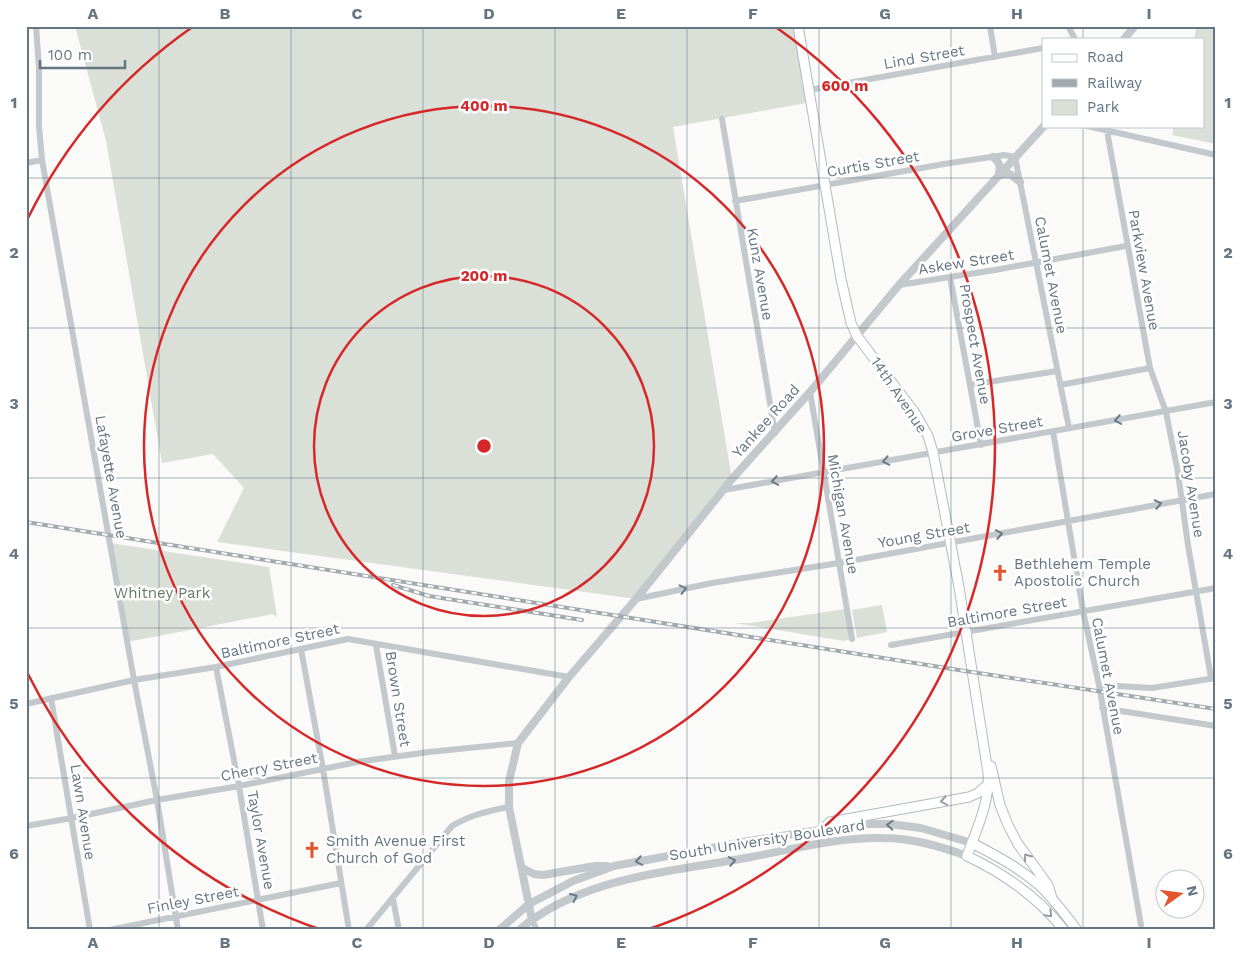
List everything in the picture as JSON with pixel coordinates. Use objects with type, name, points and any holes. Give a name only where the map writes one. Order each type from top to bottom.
[{"type":"main road","name":"14th Avenue","points":[[798,26],[851,323],[857,336],[915,413],[928,436],[934,452],[951,542],[986,760],[988,784],[984,810],[967,856]]},
{"type":"main road","points":[[986,760],[992,768],[1000,805],[1008,825],[1018,844],[1048,885],[1052,898]]},
{"type":"main road","points":[[824,828],[830,822],[969,797],[978,793],[988,784]]},
{"type":"main road","name":"South University Boulevard","points":[[972,843],[1012,865],[1038,885],[1052,898],[1078,930]]},
{"type":"main road","name":"South University Boulevard","points":[[967,856],[1000,873],[1034,898],[1064,930]]},
{"type":"street","name":"Lafayette Avenue","points":[[36,26],[40,68],[39,126],[42,160],[178,930]]},
{"type":"street","points":[[990,26],[995,57]]},
{"type":"street","points":[[1068,26],[1073,38]]},
{"type":"street","points":[[1125,38],[1135,26]]},
{"type":"street","name":"Lind Street","points":[[809,90],[1042,48]]},
{"type":"street","name":"Kunz Avenue","points":[[722,119],[775,433]]},
{"type":"street","name":"Yankee Road","points":[[518,743],[569,676],[636,600],[724,490],[810,392],[899,285],[1042,128]]},
{"type":"street","points":[[1095,128],[1216,155]]},
{"type":"street","name":"Parkview Avenue","points":[[1107,131],[1126,246],[1150,368],[1166,412]]},
{"type":"street","points":[[993,157],[1000,166],[999,175],[1010,174],[1020,182]]},
{"type":"street","name":"Curtis Street","points":[[735,201],[993,157],[1015,157]]},
{"type":"street","name":"Calumet Avenue","points":[[1015,157],[1069,428]]},
{"type":"street","points":[[26,163],[42,160]]},
{"type":"street","name":"Askew Street","points":[[899,285],[1036,263],[1126,246]]},
{"type":"street","name":"Prospect Avenue","points":[[950,277],[980,445]]},
{"type":"street","points":[[1060,385],[1150,368]]},
{"type":"street","points":[[970,386],[1058,371]]},
{"type":"street","name":"Michigan Avenue","points":[[810,392],[852,639]]},
{"type":"street","name":"Grove Street","points":[[724,490],[1216,402]]},
{"type":"street","name":"Jacoby Avenue","points":[[1166,412],[1183,499],[1196,592],[1214,678]]},
{"type":"street","name":"Calumet Avenue","points":[[1053,431],[1083,612],[1141,925]]},
{"type":"street","name":"Young Street","points":[[636,600],[712,583],[839,563],[1216,494]]},
{"type":"street","name":"Baltimore Street","points":[[892,646],[1216,588]]},
{"type":"street","name":"Baltimore Street","points":[[26,704],[134,680],[216,667],[348,639],[569,676]]},
{"type":"street","name":"Brown Street","points":[[376,645],[395,756]]},
{"type":"street","points":[[301,649],[349,930]]},
{"type":"street","name":"Taylor Avenue","points":[[216,667],[239,786],[263,930]]},
{"type":"street","points":[[1098,685],[1152,688],[1214,678]]},
{"type":"street","name":"Lawn Avenue","points":[[51,698],[90,930]]},
{"type":"street","points":[[1102,708],[1216,726]]},
{"type":"street","points":[[518,743],[509,781],[509,807],[532,920],[537,930]]},
{"type":"street","name":"Cherry Street","points":[[26,826],[395,756],[518,743]]},
{"type":"street","points":[[366,930],[393,900],[452,826],[480,812],[509,807]]},
{"type":"street","name":"South University Boulevard","points":[[499,930],[529,904],[573,882],[614,866],[824,828],[856,824],[905,826],[937,832],[972,843]]},
{"type":"street","name":"South University Boulevard","points":[[518,930],[567,900],[607,884],[845,840],[874,838],[907,840],[926,843],[967,856]]},
{"type":"street","points":[[522,868],[534,874],[543,875],[594,866],[614,866]]},
{"type":"street","name":"Finley Street","points":[[109,930],[341,884]]},
{"type":"street","points":[[393,900],[399,930]]},
{"type":"green space","points":[[75,26],[798,26],[811,102],[673,127],[732,479],[636,599],[217,542],[244,488],[213,454],[162,463],[106,141]]},
{"type":"green space","points":[[1191,26],[1216,26],[1216,144],[1172,135],[1174,128],[1204,128],[1204,38],[1194,38],[1196,29]]},
{"type":"green space","name":"Whitney Park","points":[[110,543],[269,567],[277,617],[273,614],[127,642]]},
{"type":"green space","points":[[882,605],[887,632],[857,638],[852,610]]},
{"type":"green space","points":[[846,609],[852,639],[844,641],[735,623],[750,623]]},
{"type":"railway","points":[[26,522],[1216,709]]},
{"type":"railway","points":[[393,585],[429,596],[582,620]]},
{"type":"place","name":"Bethlehem Temple Apostolic Church","points":[[1000,573]]},
{"type":"place","name":"Smith Avenue First Church of God","points":[[312,850]]}]
